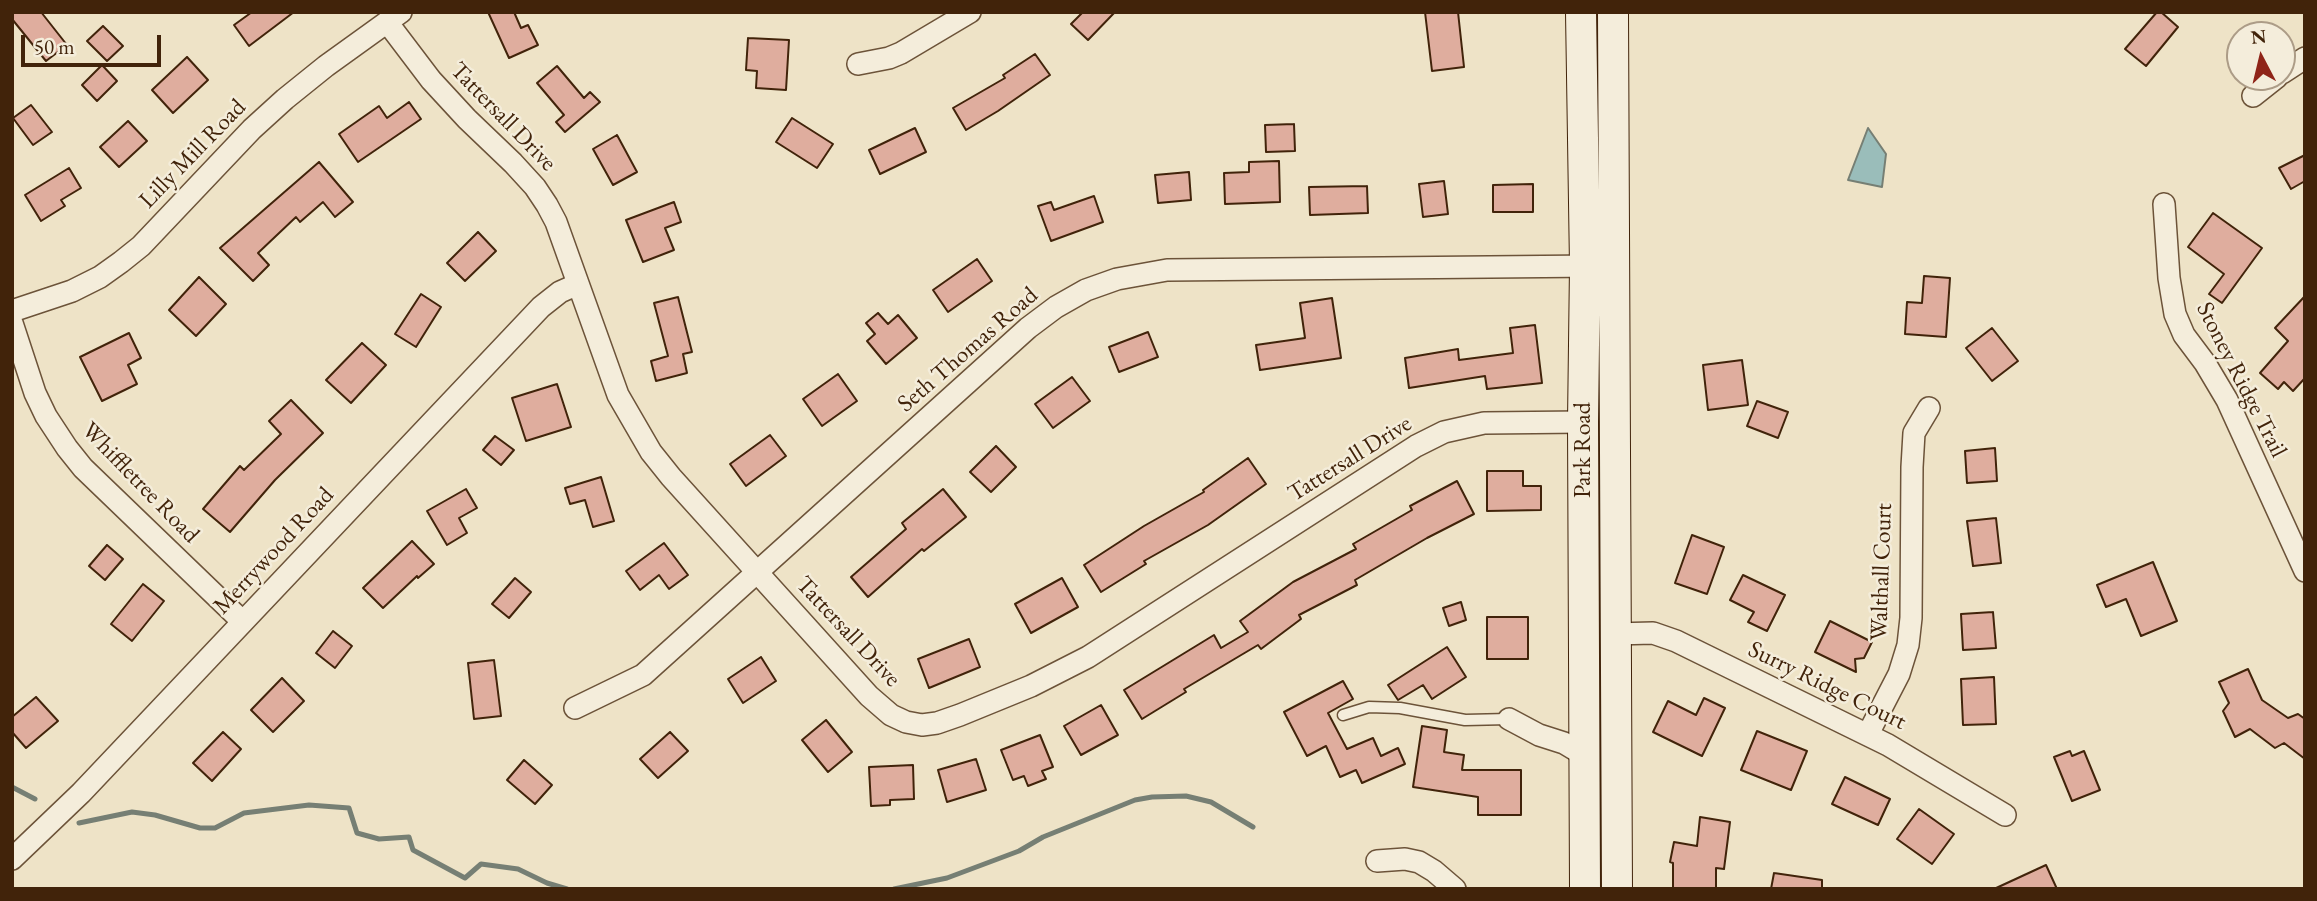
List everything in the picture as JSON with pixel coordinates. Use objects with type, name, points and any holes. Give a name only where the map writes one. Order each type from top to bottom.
[{"type":"main road","name":"Park Road","points":[[1581,12],[1600,266],[1614,634],[1617,889]]},
{"type":"main road","name":"Park Road","points":[[1584,889],[1583,422],[1600,266],[1613,12]]},
{"type":"street","points":[[858,64],[901,53],[970,12]]},
{"type":"street","name":"Tattersall Drive","points":[[394,17],[431,80],[535,187],[556,222],[618,395],[651,452],[869,696],[891,715],[905,722],[922,725],[937,723],[1031,686],[1088,657],[1416,446],[1444,432],[1484,423],[1583,422]]},
{"type":"street","name":"Lilly Mill Road","points":[[12,311],[72,291],[100,277],[121,262],[141,246],[285,99],[394,17]]},
{"type":"street","points":[[2253,96],[2259,91]]},
{"type":"street","name":"Stoney Ridge Trail","points":[[2164,204],[2169,278],[2175,314],[2184,335],[2227,400],[2305,571]]},
{"type":"street","name":"Seth Thomas Road","points":[[575,708],[643,675],[1028,328],[1056,307],[1086,290],[1117,279],[1167,270],[1600,266]]},
{"type":"street","name":"Merrywood Road","points":[[12,859],[81,793],[541,307],[560,292],[578,284]]},
{"type":"street","name":"Whiffletree Road","points":[[12,323],[35,393],[67,449],[83,468],[243,622]]},
{"type":"street","name":"Walthall Court","points":[[1868,734],[1899,674],[1908,645],[1912,618],[1914,433],[1929,408]]},
{"type":"street","name":"Surry Ridge Court","points":[[1614,634],[1653,633],[1676,641],[1868,734],[2005,815]]},
{"type":"street","points":[[1509,719],[1539,735],[1564,743],[1584,755]]},
{"type":"street","points":[[1377,861],[1405,859],[1419,862],[1455,889]]},
{"type":"lane","points":[[1343,715],[1370,707],[1400,708],[1465,720],[1509,719]]},
{"type":"water","points":[[1868,128],[1886,154],[1882,187],[1848,180]]},
{"type":"building","points":[[12,12],[41,12],[67,45],[46,61],[12,19]]},
{"type":"building","points":[[252,12],[294,12],[249,46],[234,25]]},
{"type":"building","points":[[488,12],[514,12],[521,28],[528,25],[538,45],[509,58]]},
{"type":"building","points":[[1083,12],[1115,12],[1088,40],[1071,24]]},
{"type":"building","points":[[1425,12],[1458,12],[1464,67],[1432,71]]},
{"type":"building","points":[[2157,12],[2161,12],[2178,27],[2146,66],[2125,49]]},
{"type":"building","points":[[103,26],[123,46],[107,61],[87,41]]},
{"type":"building","points":[[748,38],[789,40],[786,90],[756,88],[757,71],[746,70]]},
{"type":"building","points":[[1035,54],[1050,75],[966,130],[953,108],[1005,78],[1003,75]]},
{"type":"building","points":[[187,57],[208,80],[173,113],[152,90]]},
{"type":"building","points":[[102,65],[117,81],[97,101],[82,85]]},
{"type":"building","points":[[557,66],[584,98],[590,92],[600,102],[565,132],[556,122],[564,115],[537,83]]},
{"type":"building","points":[[409,102],[421,119],[358,162],[339,134],[379,106],[387,118]]},
{"type":"building","points":[[31,105],[52,132],[33,145],[13,118]]},
{"type":"building","points":[[792,118],[833,144],[817,168],[776,142]]},
{"type":"building","points":[[128,121],[147,141],[119,167],[100,147]]},
{"type":"building","points":[[1294,124],[1295,151],[1266,152],[1265,125]]},
{"type":"building","points":[[915,128],[926,152],[880,174],[869,150]]},
{"type":"building","points":[[617,135],[637,172],[613,185],[593,149]]},
{"type":"building","points":[[2305,155],[2305,181],[2291,189],[2279,168]]},
{"type":"building","points":[[1279,161],[1280,202],[1225,204],[1224,173],[1249,172],[1249,162]]},
{"type":"building","points":[[319,162],[353,202],[335,217],[323,202],[300,222],[296,217],[258,253],[269,265],[253,281],[220,248]]},
{"type":"building","points":[[69,168],[81,188],[61,200],[65,206],[41,221],[25,195]]},
{"type":"building","points":[[1189,172],[1191,200],[1158,203],[1155,175]]},
{"type":"building","points":[[1444,181],[1448,214],[1423,217],[1419,184]]},
{"type":"building","points":[[1533,184],[1533,212],[1493,212],[1493,185]]},
{"type":"building","points":[[1367,186],[1368,213],[1310,215],[1309,187]]},
{"type":"building","points":[[1094,196],[1103,222],[1051,241],[1038,206],[1051,202],[1054,210]]},
{"type":"building","points":[[674,202],[681,222],[665,228],[674,250],[643,262],[626,220]]},
{"type":"building","points":[[2213,213],[2262,248],[2222,303],[2209,294],[2224,274],[2188,247]]},
{"type":"building","points":[[478,232],[496,251],[465,281],[447,263]]},
{"type":"building","points":[[977,259],[992,281],[948,312],[933,290]]},
{"type":"building","points":[[1924,276],[1950,278],[1946,337],[1905,334],[1907,302],[1922,303]]},
{"type":"building","points":[[199,277],[226,304],[196,336],[169,310]]},
{"type":"building","points":[[421,294],[441,307],[416,347],[395,334]]},
{"type":"building","points":[[2305,296],[2305,378],[2293,391],[2284,382],[2278,389],[2260,373],[2288,341],[2275,328]]},
{"type":"building","points":[[678,297],[692,352],[683,354],[687,373],[656,381],[651,361],[668,356],[654,303]]},
{"type":"building","points":[[1332,298],[1341,358],[1260,370],[1256,345],[1305,338],[1300,303]]},
{"type":"building","points":[[878,313],[888,324],[898,315],[917,338],[886,364],[867,341],[875,334],[866,323]]},
{"type":"building","points":[[1535,325],[1542,383],[1487,389],[1485,376],[1409,388],[1405,358],[1458,349],[1459,360],[1513,353],[1510,328]]},
{"type":"building","points":[[1992,328],[2018,361],[1992,381],[1966,348]]},
{"type":"building","points":[[1148,332],[1158,357],[1119,372],[1109,347]]},
{"type":"building","points":[[129,333],[141,358],[128,365],[137,384],[102,401],[80,357]]},
{"type":"building","points":[[362,343],[386,365],[351,403],[326,380]]},
{"type":"building","points":[[1742,360],[1748,405],[1708,410],[1703,365]]},
{"type":"building","points":[[838,374],[857,401],[822,426],[803,399]]},
{"type":"building","points":[[1072,377],[1090,401],[1053,428],[1035,404]]},
{"type":"building","points":[[557,384],[571,427],[526,441],[512,398]]},
{"type":"building","points":[[291,400],[323,433],[275,480],[230,532],[203,509],[240,466],[244,470],[281,434],[269,421]]},
{"type":"building","points":[[1757,401],[1788,412],[1778,438],[1747,426]]},
{"type":"building","points":[[770,435],[786,456],[746,486],[730,464]]},
{"type":"building","points":[[495,436],[514,450],[501,465],[483,450]]},
{"type":"building","points":[[996,446],[1016,467],[991,492],[970,472]]},
{"type":"building","points":[[1995,448],[1997,481],[1967,483],[1965,451]]},
{"type":"building","points":[[1248,458],[1266,484],[1208,525],[1144,561],[1146,564],[1101,592],[1084,565],[1144,526],[1204,492],[1203,490]]},
{"type":"building","points":[[1487,471],[1523,471],[1523,486],[1541,486],[1541,510],[1487,511]]},
{"type":"building","points":[[601,477],[614,521],[593,527],[585,500],[570,504],[565,488]]},
{"type":"building","points":[[1457,481],[1474,514],[1355,580],[1357,585],[1299,615],[1301,619],[1261,649],[1258,645],[1184,689],[1186,692],[1142,719],[1124,690],[1214,635],[1221,648],[1248,632],[1240,621],[1293,582],[1356,549],[1353,544],[1412,510],[1410,506]]},
{"type":"building","points":[[466,489],[477,508],[459,518],[467,533],[447,545],[427,511]]},
{"type":"building","points":[[943,489],[966,517],[924,551],[922,549],[868,597],[851,577],[906,529],[902,523]]},
{"type":"building","points":[[1996,518],[2001,563],[1973,566],[1967,521]]},
{"type":"building","points":[[1692,535],[1724,547],[1707,594],[1675,583]]},
{"type":"building","points":[[412,541],[434,564],[383,608],[363,588]]},
{"type":"building","points":[[664,543],[688,575],[669,589],[659,575],[640,590],[626,571]]},
{"type":"building","points":[[107,545],[123,559],[105,580],[89,566]]},
{"type":"building","points":[[2153,562],[2177,621],[2141,636],[2126,599],[2106,607],[2097,585]]},
{"type":"building","points":[[1743,575],[1785,595],[1767,631],[1748,622],[1754,612],[1730,600]]},
{"type":"building","points":[[515,578],[531,592],[509,618],[492,604]]},
{"type":"building","points":[[1062,578],[1078,607],[1031,633],[1015,604]]},
{"type":"building","points":[[143,584],[164,601],[132,641],[111,624]]},
{"type":"building","points":[[1461,602],[1466,620],[1449,626],[1443,608]]},
{"type":"building","points":[[1993,612],[1996,648],[1963,650],[1961,614]]},
{"type":"building","points":[[1487,617],[1528,617],[1528,659],[1487,659]]},
{"type":"building","points":[[1830,621],[1872,642],[1864,658],[1855,659],[1856,672],[1815,652]]},
{"type":"building","points":[[333,631],[352,646],[335,668],[316,653]]},
{"type":"building","points":[[969,639],[980,667],[929,688],[918,659]]},
{"type":"building","points":[[1447,647],[1466,677],[1432,699],[1423,685],[1398,700],[1388,685]]},
{"type":"building","points":[[761,657],[776,681],[743,703],[728,679]]},
{"type":"building","points":[[494,660],[501,716],[474,719],[468,663]]},
{"type":"building","points":[[2248,669],[2262,700],[2288,718],[2298,714],[2305,719],[2305,759],[2284,743],[2275,748],[2250,729],[2235,737],[2223,711],[2229,703],[2219,682]]},
{"type":"building","points":[[1994,677],[1996,724],[1963,725],[1961,679]]},
{"type":"building","points":[[282,678],[304,701],[273,732],[251,710]]},
{"type":"building","points":[[1343,681],[1353,699],[1328,713],[1347,749],[1373,738],[1381,756],[1398,748],[1405,764],[1362,783],[1356,770],[1340,777],[1326,746],[1307,756],[1284,712]]},
{"type":"building","points":[[36,697],[58,721],[26,748],[12,732],[12,717]]},
{"type":"building","points":[[1704,698],[1725,708],[1702,756],[1653,732],[1668,701],[1696,715]]},
{"type":"building","points":[[1101,705],[1118,735],[1081,755],[1064,726]]},
{"type":"building","points":[[826,720],[852,752],[828,772],[802,740]]},
{"type":"building","points":[[1422,726],[1447,730],[1444,752],[1464,755],[1462,770],[1521,770],[1521,815],[1478,815],[1478,797],[1413,787]]},
{"type":"building","points":[[1757,731],[1807,751],[1791,790],[1741,770]]},
{"type":"building","points":[[223,732],[241,749],[212,781],[193,763]]},
{"type":"building","points":[[670,732],[688,751],[658,778],[640,759]]},
{"type":"building","points":[[1040,735],[1053,767],[1042,771],[1046,779],[1028,786],[1024,776],[1013,780],[1001,750]]},
{"type":"building","points":[[2070,751],[2072,756],[2084,751],[2100,790],[2072,801],[2054,757]]},
{"type":"building","points":[[976,759],[986,790],[947,802],[938,770]]},
{"type":"building","points":[[524,760],[552,785],[535,804],[507,780]]},
{"type":"building","points":[[913,765],[914,799],[890,800],[890,805],[871,806],[869,767]]},
{"type":"building","points":[[1845,777],[1890,799],[1878,825],[1832,804]]},
{"type":"building","points":[[1919,809],[1954,834],[1932,864],[1897,839]]},
{"type":"building","points":[[1700,817],[1730,822],[1724,869],[1716,868],[1716,889],[1673,889],[1673,863],[1670,862],[1674,842],[1697,846]]},
{"type":"building","points":[[2046,865],[2057,889],[1994,889]]},
{"type":"building","points":[[1774,873],[1822,880],[1822,889],[1771,889]]},
{"type":"waterway","points":[[12,787],[35,799]]},
{"type":"waterway","points":[[894,889],[947,878],[1019,851],[1043,837],[1135,800],[1152,797],[1186,796],[1211,802],[1253,827]]},
{"type":"waterway","points":[[79,823],[132,812],[155,815],[200,828],[215,828],[244,813],[309,805],[349,808],[357,833],[379,839],[409,837],[413,850],[465,878],[481,864],[518,869],[567,889]]}]
